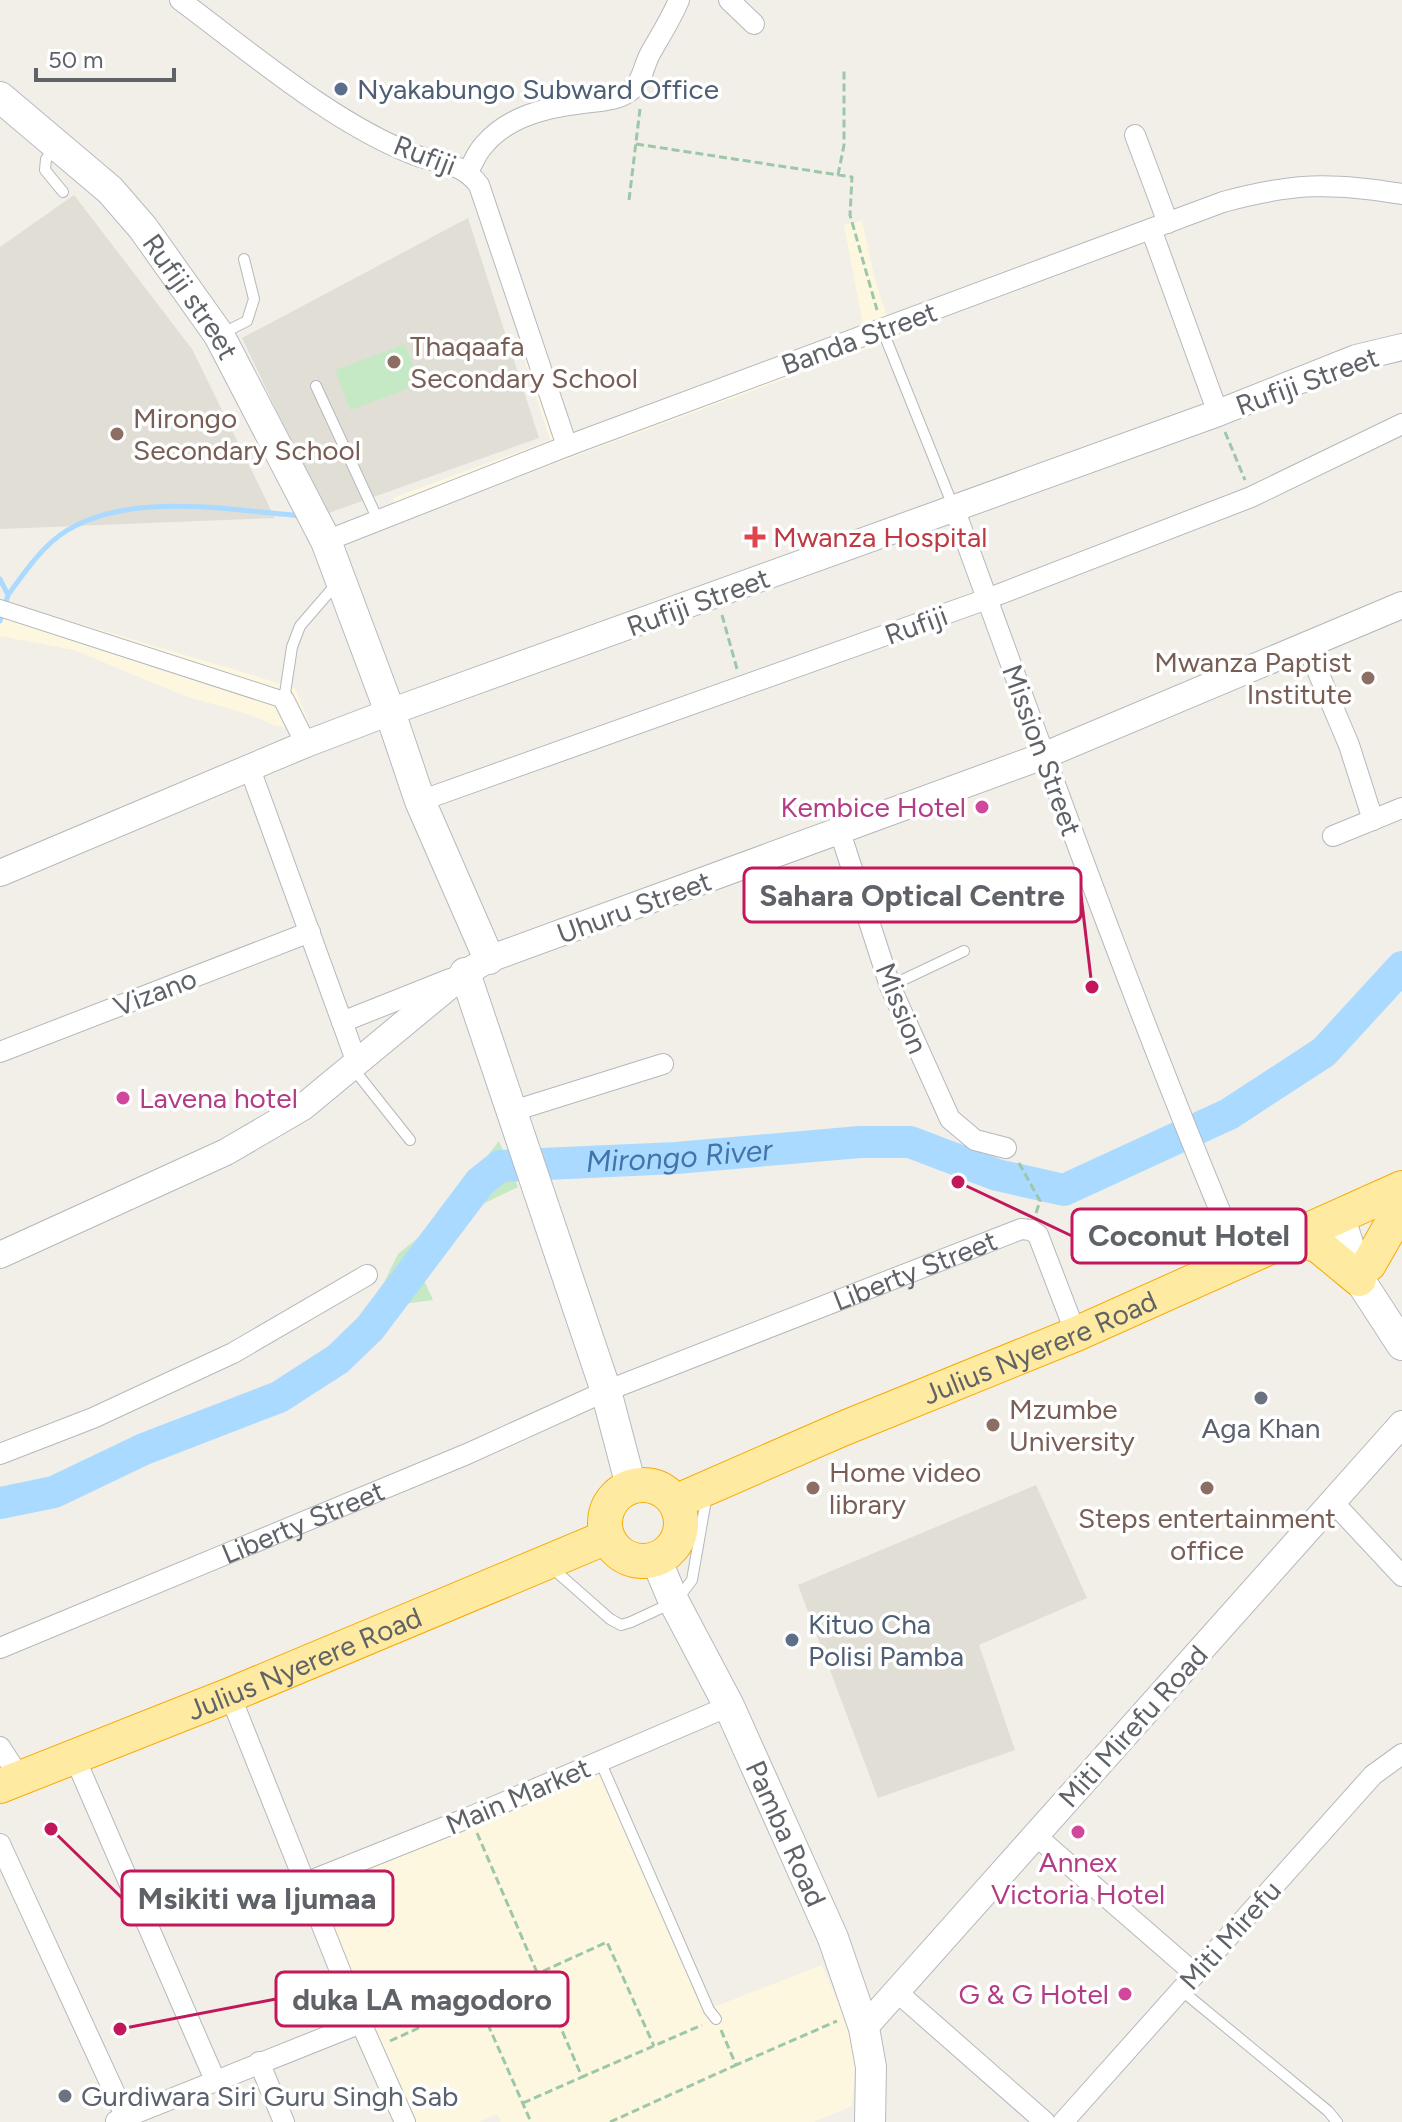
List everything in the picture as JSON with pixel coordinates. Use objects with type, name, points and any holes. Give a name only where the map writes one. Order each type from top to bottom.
[{"type":"highway","name":"Julius Nyerere Road","points":[[675,1502],[842,1429],[1076,1334],[1402,1188]]},
{"type":"highway","points":[[1291,1236],[1319,1246],[1364,1271],[1402,1206]]},
{"type":"highway","points":[[631,1486],[656,1486],[667,1493],[682,1512],[683,1524],[677,1541],[656,1559],[645,1561],[622,1555],[607,1537],[604,1522],[607,1508],[616,1495],[631,1486]]},
{"type":"highway","name":"Julius Nyerere Road","points":[[10,1782],[230,1695],[607,1537]]},
{"type":"main road","name":"Rufiji street","points":[[0,97],[110,190],[134,218],[219,335],[326,541],[390,712],[477,966],[517,1123],[606,1391]]},
{"type":"main road","points":[[1350,1210],[1364,1271],[1394,1333]]},
{"type":"main road","points":[[606,1391],[631,1486]]},
{"type":"main road","name":"Pamba Road","points":[[656,1559],[674,1602],[729,1706],[833,1938],[861,2020],[871,2067],[870,2122]]},
{"type":"street","name":"Rufiji","points":[[180,0],[296,85],[363,129],[415,155],[468,172],[479,185],[567,446]]},
{"type":"street","points":[[468,172],[483,145],[506,126],[533,112],[613,99],[631,90],[639,83],[679,0]]},
{"type":"street","points":[[729,0],[754,24]]},
{"type":"street","points":[[1135,135],[1159,226],[1218,413]]},
{"type":"street","name":"Banda Street","points":[[326,541],[567,446],[1223,202],[1270,189],[1307,185],[1346,186],[1402,194]]},
{"type":"street","name":"Rufiji Street","points":[[0,873],[306,744],[390,712],[1218,413],[1356,358],[1402,347]]},
{"type":"street","name":"Rufiji","points":[[420,801],[987,599],[1251,497],[1402,424]]},
{"type":"street","name":"Mission Street","points":[[954,508],[1043,756],[1199,1163],[1240,1259]]},
{"type":"street","name":"Uhuru Street","points":[[0,1255],[226,1152],[303,1107],[477,966],[1043,756],[1402,605]]},
{"type":"street","points":[[0,608],[284,700],[306,744]]},
{"type":"street","points":[[1307,646],[1349,745],[1373,820]]},
{"type":"street","points":[[250,769],[342,1022],[354,1065]]},
{"type":"street","points":[[1333,836],[1402,808]]},
{"type":"street","name":"Mission","points":[[840,832],[890,986],[950,1119],[975,1140],[1006,1148]]},
{"type":"street","name":"Vizano","points":[[0,1052],[310,932]]},
{"type":"street","points":[[342,1022],[477,966]]},
{"type":"street","points":[[517,1123],[663,1064]]},
{"type":"street","name":"Liberty Street","points":[[0,1648],[467,1454],[606,1391],[1021,1229],[1038,1235],[1076,1334]]},
{"type":"street","points":[[0,1454],[93,1418],[233,1353],[367,1275]]},
{"type":"street","name":"Miti Mirefu Road","points":[[861,2020],[897,1992],[1402,1424]]},
{"type":"street","points":[[1334,1503],[1402,1576]]},
{"type":"street","points":[[230,1695],[361,2023],[405,2122]]},
{"type":"street","name":"Main Market","points":[[305,1883],[470,1817],[729,1706]]},
{"type":"street","points":[[0,1747],[10,1782]]},
{"type":"street","name":"Miti Mirefu","points":[[1063,2122],[1373,1775],[1402,1754]]},
{"type":"street","points":[[74,1756],[215,2080]]},
{"type":"street","points":[[1035,1835],[1195,1974]]},
{"type":"street","points":[[0,1844],[122,2121],[215,2080],[361,2023]]},
{"type":"street","points":[[897,1992],[1045,2122]]},
{"type":"street","points":[[259,2062],[284,2122]]},
{"type":"lane","points":[[59,147],[46,159],[45,170],[63,192]]},
{"type":"lane","points":[[219,335],[247,321],[254,299],[244,259]]},
{"type":"lane","name":"Mission Street","points":[[882,329],[954,508]]},
{"type":"lane","points":[[316,386],[378,520]]},
{"type":"lane","points":[[284,700],[292,647],[300,626],[341,578]]},
{"type":"lane","points":[[890,986],[964,951]]},
{"type":"lane","points":[[354,1065],[410,1140]]},
{"type":"lane","points":[[547,1563],[587,1600],[621,1625],[674,1602],[692,1580],[707,1488]]},
{"type":"lane","points":[[600,1761],[716,2019]]},
{"type":"lane","points":[[1181,1990],[1328,2111],[1337,2122]]},
{"type":"path","points":[[838,175],[844,145],[844,68]]},
{"type":"path","points":[[629,200],[641,101],[631,90]]},
{"type":"path","points":[[636,144],[852,177],[850,215],[882,329]]},
{"type":"path","points":[[1218,413],[1251,497]]},
{"type":"path","points":[[717,596],[742,687]]},
{"type":"path","points":[[1020,1164],[1040,1201]]},
{"type":"path","points":[[470,1817],[582,2077]]},
{"type":"path","points":[[372,2049],[607,1942],[654,2046]]},
{"type":"path","points":[[478,2002],[531,2122]]},
{"type":"path","points":[[523,2103],[716,2019],[736,2065]]},
{"type":"path","points":[[610,2122],[736,2065],[861,2020]]},
{"type":"shaded area","name":"Mirongo Secondary School","points":[[74,195],[192,349],[275,518],[0,529],[0,247]]},
{"type":"shaded area","points":[[468,218],[539,438],[326,514],[242,338]]},
{"type":"shaded area","points":[[862,221],[875,280],[887,316],[901,311],[910,333],[401,520],[393,498],[550,440],[519,342],[541,334],[573,432],[863,325],[844,225]]},
{"type":"shaded area","points":[[0,600],[295,688],[313,733],[273,725],[251,715],[185,696],[74,650],[0,636]]},
{"type":"shaded area","points":[[1036,1485],[1087,1598],[979,1645],[1015,1750],[878,1798],[798,1585]]},
{"type":"shaded area","points":[[600,1761],[709,2009],[822,1965],[857,2044],[852,2106],[814,2122],[501,2122],[497,2114],[479,2122],[405,2122],[305,1883]]},
{"type":"green space","points":[[405,344],[420,384],[350,410],[335,370]]},
{"type":"green space","points":[[499,1141],[518,1187],[466,1212],[449,1243],[422,1276],[433,1300],[396,1305],[377,1329],[380,1340],[363,1342],[359,1319],[369,1313],[398,1254],[434,1225]]},
{"type":"waterway","points":[[8,595],[34,560],[57,537],[92,519],[120,511],[181,506],[302,516]]},
{"type":"waterway","points":[[0,579],[8,595],[0,621]]},
{"type":"waterway","name":"Mirongo River","points":[[0,1503],[54,1492],[144,1449],[279,1397],[338,1359],[370,1328],[480,1182],[500,1166],[676,1158],[860,1142],[910,1142],[997,1175],[1064,1190],[1229,1114],[1324,1052],[1402,967]]},
{"type":"place","name":"Nyakabungo Subward Office","points":[[341,89]]},
{"type":"place","name":"Thaqaafa Secondary School","points":[[394,362]]},
{"type":"place","name":"Mirongo Secondary School","points":[[117,434]]},
{"type":"place","name":"Mwanza Hospital","points":[[755,537]]},
{"type":"place","name":"Mwanza Paptist Institute","points":[[1368,678]]},
{"type":"place","name":"Kembice Hotel","points":[[982,807]]},
{"type":"place","name":"Sahara Optical Centre","points":[[1092,987]]},
{"type":"place","name":"Lavena hotel","points":[[123,1098]]},
{"type":"place","name":"Coconut Hotel","points":[[958,1182]]},
{"type":"place","name":"Aga Khan","points":[[1261,1398]]},
{"type":"place","name":"Mzumbe University","points":[[993,1425]]},
{"type":"place","name":"Home video library","points":[[813,1488]]},
{"type":"place","name":"Steps entertainment office","points":[[1207,1488]]},
{"type":"place","name":"Kituo Cha Polisi Pamba","points":[[792,1640]]},
{"type":"place","name":"Msikiti wa Ijumaa","points":[[51,1829]]},
{"type":"place","name":"Annex Victoria Hotel","points":[[1078,1832]]},
{"type":"place","name":"G & G Hotel","points":[[1125,1994]]},
{"type":"place","name":"duka LA magodoro","points":[[120,2029]]},
{"type":"place","name":"Gurdiwara Siri Guru Singh Sab","points":[[65,2096]]}]
